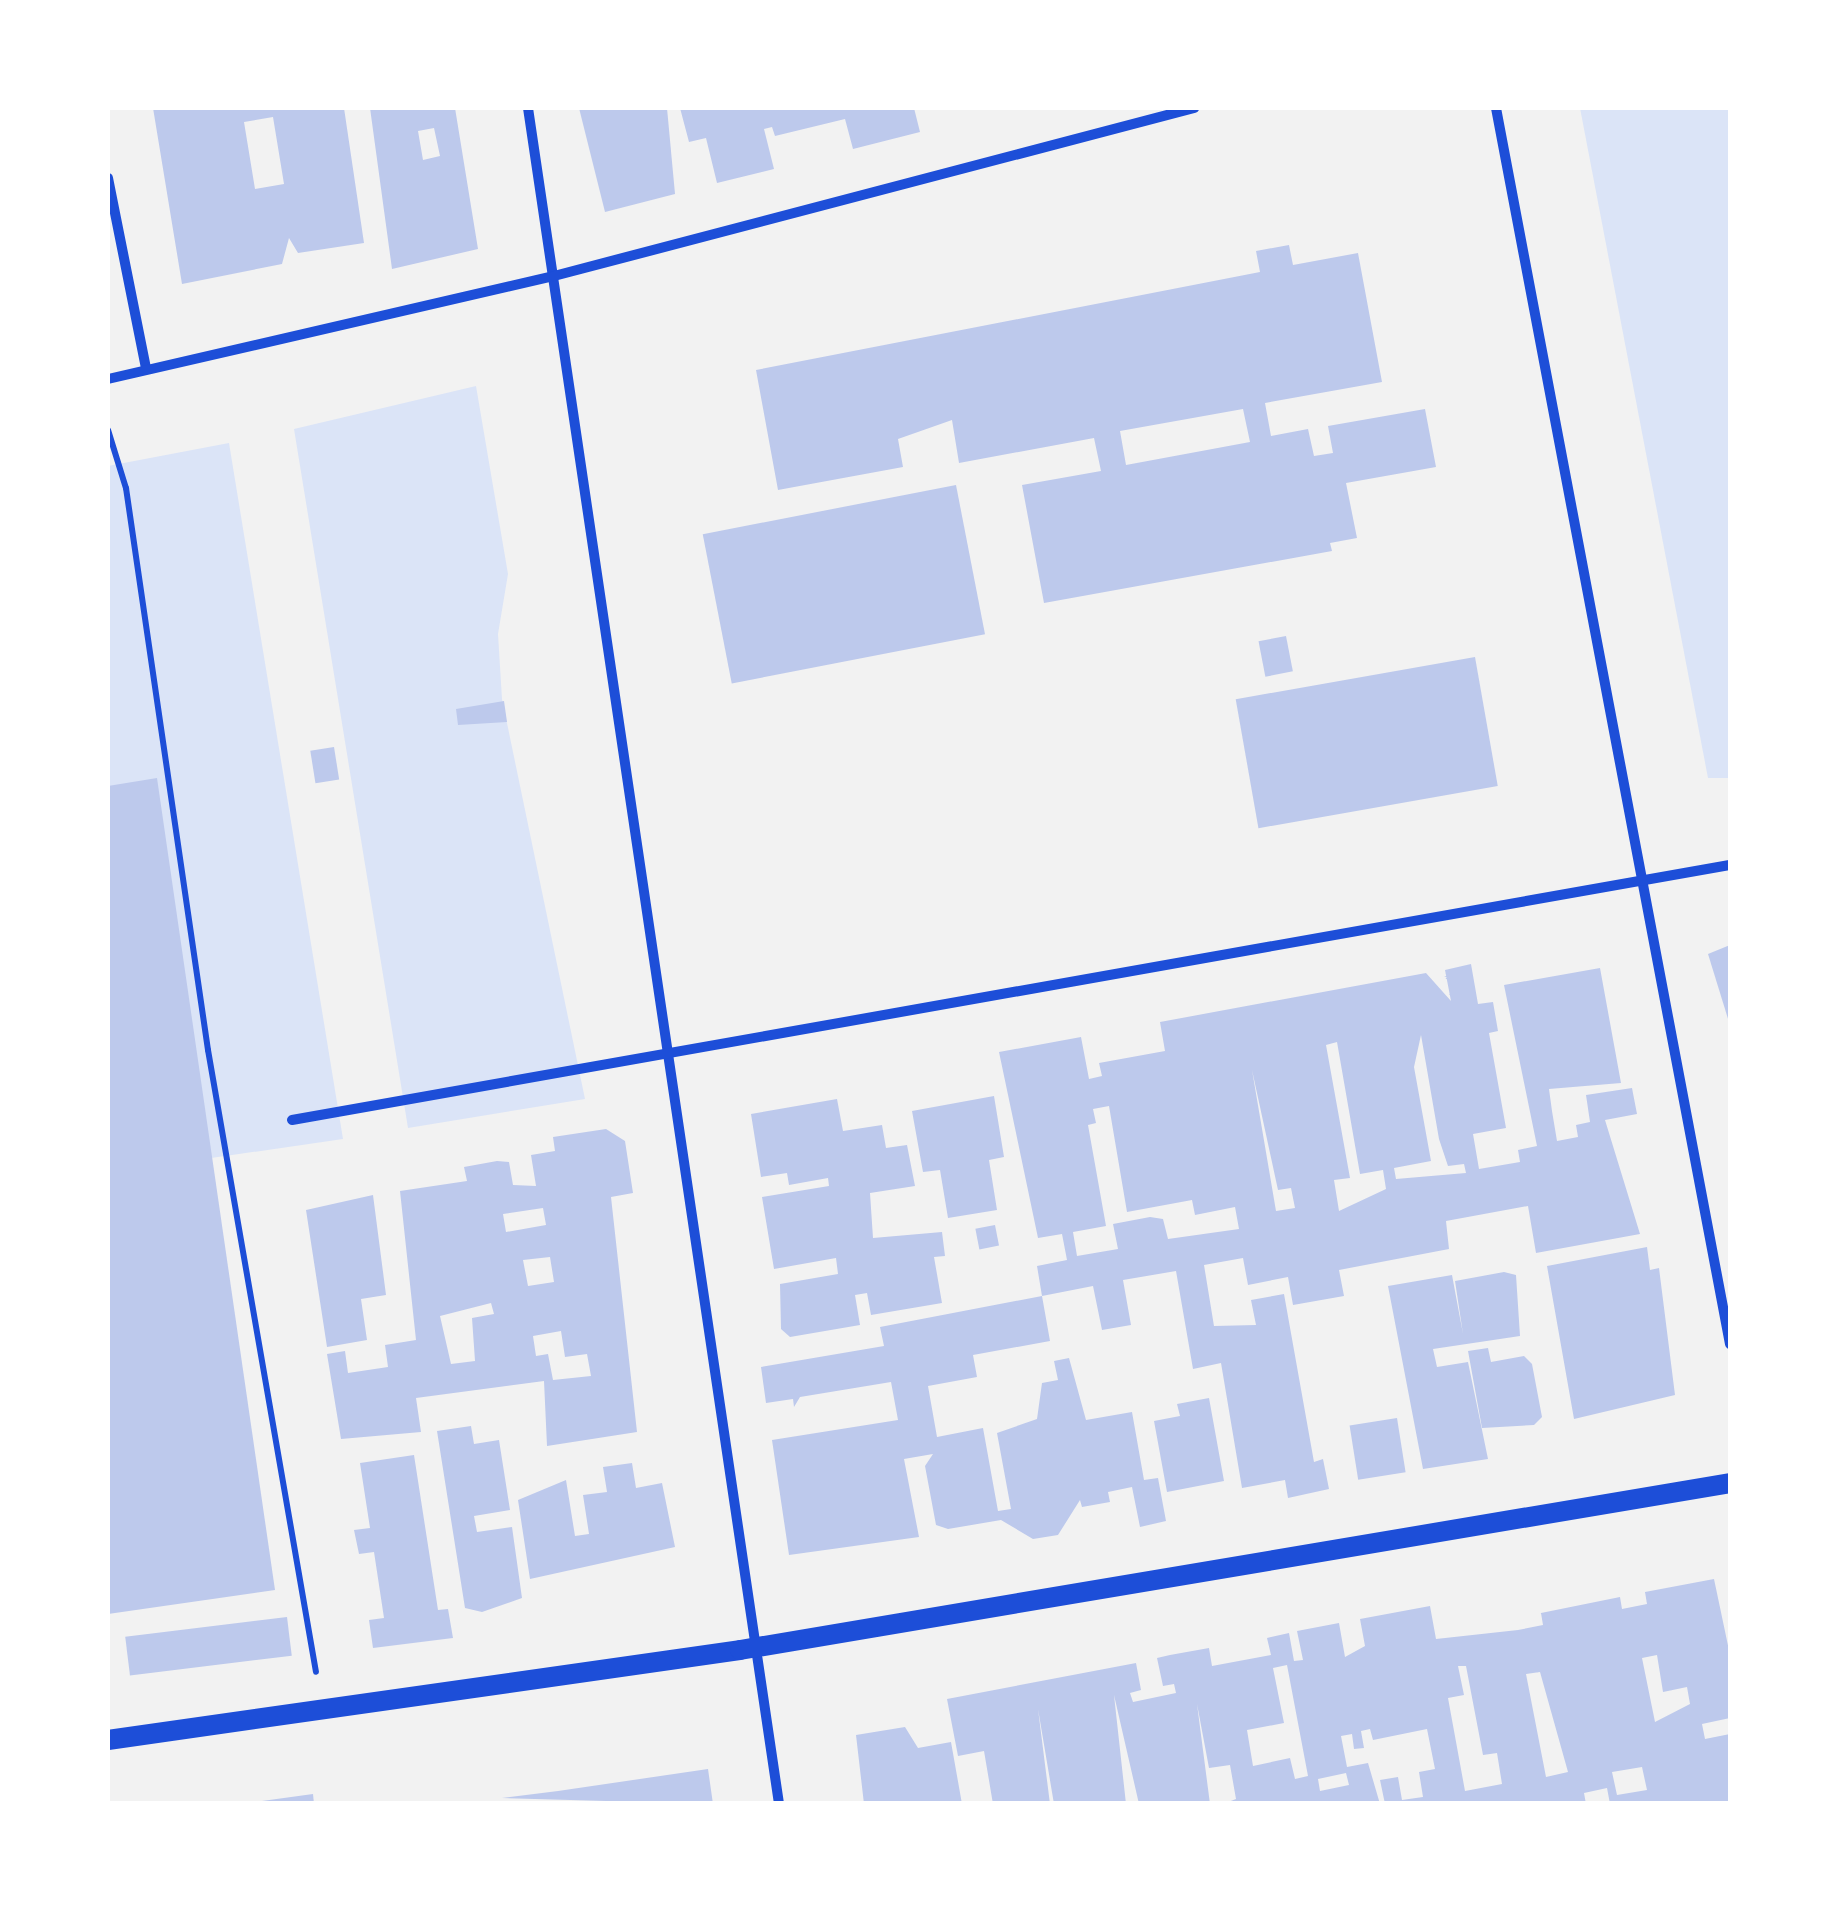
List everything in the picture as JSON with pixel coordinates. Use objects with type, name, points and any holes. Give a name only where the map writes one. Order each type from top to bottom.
[{"type":"main road","points":[[108,1740],[756,1648],[1730,1483]]},
{"type":"street","points":[[528,108],[662,1060],[780,1804]]},
{"type":"street","points":[[108,379],[554,276],[1194,108]]},
{"type":"street","points":[[1496,108],[1730,1344]]},
{"type":"street","points":[[108,178],[146,369]]},
{"type":"street","points":[[292,1120],[662,1060],[1730,865]]},
{"type":"path","points":[[108,430],[126,488],[208,1050],[322,1708]]},
{"type":"shaded area","points":[[1580,108],[1730,108],[1730,778],[1708,778]]},
{"type":"shaded area","points":[[476,386],[508,574],[498,634],[502,699],[585,1099],[408,1128],[294,429]]},
{"type":"shaded area","points":[[229,443],[343,1139],[108,1173],[108,466]]},
{"type":"building","points":[[153,108],[344,108],[364,243],[298,253],[289,238],[282,264],[182,284]],"holes":[[[273,117],[284,184],[255,189],[244,122]]]},
{"type":"building","points":[[370,108],[455,108],[478,249],[392,269]],"holes":[[[434,128],[440,156],[423,160],[418,131]]]},
{"type":"building","points":[[579,108],[667,108],[675,194],[605,212]]},
{"type":"building","points":[[680,108],[914,108],[920,132],[853,149],[845,119],[775,136],[772,127],[764,129],[774,169],[717,183],[706,138],[689,142]]},
{"type":"building","points":[[1289,245],[1293,265],[1358,253],[1382,382],[1265,403],[1271,436],[1308,429],[1314,456],[1333,453],[1328,426],[1425,409],[1436,467],[1346,483],[1357,538],[1330,543],[1332,551],[1044,603],[1022,485],[1101,471],[1094,438],[959,463],[952,420],[898,439],[903,467],[778,490],[756,370],[1260,272],[1256,251]],"holes":[[[1243,409],[1250,442],[1126,465],[1120,431]]]},
{"type":"building","points":[[956,485],[985,634],[732,683],[703,534]]},
{"type":"building","points":[[1286,636],[1293,671],[1265,677],[1259,641]]},
{"type":"building","points":[[1475,657],[1498,786],[1258,828],[1236,699]]},
{"type":"building","points":[[504,701],[507,722],[458,725],[456,709]]},
{"type":"building","points":[[334,747],[339,780],[315,783],[310,751]]},
{"type":"building","points":[[157,778],[275,1590],[108,1614],[108,786]]},
{"type":"building","points":[[1730,945],[1730,1022],[1729,1022],[1708,954]]},
{"type":"building","points":[[1471,964],[1478,1004],[1493,1002],[1498,1031],[1489,1033],[1506,1128],[1473,1134],[1479,1169],[1520,1162],[1518,1150],[1537,1146],[1504,985],[1600,968],[1621,1083],[1549,1089],[1552,1111],[1557,1141],[1578,1137],[1576,1125],[1590,1122],[1586,1095],[1632,1088],[1637,1114],[1605,1120],[1640,1234],[1536,1253],[1528,1206],[1446,1221],[1449,1249],[1339,1270],[1344,1296],[1293,1305],[1288,1277],[1248,1285],[1243,1258],[1204,1265],[1214,1326],[1256,1325],[1251,1300],[1284,1294],[1314,1462],[1323,1459],[1329,1489],[1288,1498],[1285,1480],[1242,1488],[1221,1363],[1193,1369],[1176,1271],[1123,1280],[1131,1325],[1102,1330],[1093,1286],[1042,1296],[1037,1266],[1067,1260],[1062,1234],[1038,1238],[999,1052],[1081,1037],[1089,1079],[1102,1076],[1099,1063],[1165,1051],[1160,1022],[1426,973],[1451,1001],[1445,970]],"holes":[[[1421,1035],[1439,1139],[1448,1166],[1464,1164],[1466,1173],[1396,1179],[1394,1168],[1431,1161],[1414,1067]],[[1337,1042],[1360,1174],[1383,1170],[1386,1189],[1339,1211],[1334,1180],[1350,1178],[1326,1045]],[[1252,1070],[1278,1190],[1291,1188],[1295,1208],[1276,1211]],[[1109,1106],[1127,1212],[1192,1200],[1195,1215],[1235,1207],[1239,1229],[1168,1239],[1163,1219],[1150,1217],[1113,1224],[1118,1249],[1077,1256],[1073,1232],[1106,1226],[1088,1125],[1096,1123],[1093,1109]]]},
{"type":"building","points":[[994,1096],[1004,1157],[989,1160],[997,1210],[948,1218],[940,1170],[923,1172],[912,1111]]},
{"type":"building","points":[[837,1099],[843,1131],[882,1125],[886,1148],[907,1145],[915,1186],[870,1193],[873,1238],[942,1232],[945,1256],[934,1257],[942,1303],[871,1315],[867,1293],[855,1295],[860,1325],[790,1337],[781,1329],[780,1284],[838,1274],[836,1258],[774,1269],[762,1197],[829,1186],[828,1178],[789,1185],[787,1173],[761,1177],[751,1114]]},
{"type":"building","points":[[606,1129],[625,1141],[633,1193],[611,1197],[637,1432],[547,1446],[544,1381],[416,1398],[421,1432],[341,1439],[327,1354],[345,1351],[348,1373],[388,1367],[385,1345],[416,1340],[400,1191],[467,1181],[464,1167],[497,1161],[509,1162],[513,1185],[536,1186],[531,1155],[555,1151],[553,1137]],"holes":[[[543,1208],[546,1225],[506,1232],[503,1214]],[[550,1257],[554,1282],[528,1286],[523,1260]],[[491,1303],[494,1314],[472,1318],[475,1361],[451,1364],[440,1316]],[[561,1331],[565,1357],[587,1354],[591,1376],[553,1380],[548,1354],[536,1356],[533,1336]]]},
{"type":"building","points":[[373,1195],[386,1295],[361,1299],[367,1340],[327,1347],[306,1210]]},
{"type":"building","points":[[995,1225],[999,1246],[979,1249],[975,1229]]},
{"type":"building","points":[[1647,1247],[1650,1270],[1659,1268],[1675,1395],[1574,1419],[1547,1266]]},
{"type":"building","points":[[1504,1272],[1516,1275],[1520,1336],[1433,1349],[1437,1367],[1468,1362],[1488,1459],[1423,1469],[1388,1286],[1452,1275],[1463,1334],[1455,1281]]},
{"type":"building","points":[[1042,1296],[1050,1341],[973,1355],[977,1377],[928,1386],[937,1437],[983,1428],[998,1511],[1011,1509],[997,1433],[1037,1419],[1042,1383],[1058,1380],[1054,1361],[1069,1358],[1086,1420],[1132,1412],[1144,1480],[1158,1478],[1166,1521],[1140,1527],[1132,1487],[1108,1492],[1110,1502],[1082,1507],[1080,1500],[1058,1535],[1033,1539],[1001,1520],[948,1529],[936,1525],[925,1466],[933,1454],[904,1459],[919,1537],[789,1555],[772,1440],[898,1420],[891,1382],[800,1397],[794,1407],[793,1399],[766,1403],[761,1367],[884,1346],[880,1327]]},
{"type":"building","points":[[1488,1348],[1491,1362],[1524,1356],[1532,1364],[1542,1417],[1534,1425],[1482,1428],[1468,1351]]},
{"type":"building","points":[[1209,1398],[1224,1481],[1167,1492],[1154,1421],[1180,1416],[1177,1404]]},
{"type":"building","points":[[1397,1418],[1406,1472],[1358,1480],[1350,1426]]},
{"type":"building","points":[[471,1426],[474,1444],[499,1440],[510,1510],[474,1516],[477,1532],[512,1527],[522,1598],[482,1612],[465,1608],[437,1431]]},
{"type":"building","points":[[414,1455],[438,1610],[448,1609],[453,1638],[373,1648],[369,1620],[384,1618],[374,1552],[359,1554],[354,1530],[370,1528],[360,1463]]},
{"type":"building","points":[[632,1463],[636,1488],[662,1483],[675,1547],[530,1579],[518,1500],[566,1480],[575,1536],[589,1534],[583,1495],[607,1492],[603,1467]]},
{"type":"building","points":[[1714,1579],[1730,1655],[1730,1718],[1702,1724],[1705,1739],[1730,1734],[1730,1804],[1610,1804],[1607,1788],[1584,1793],[1586,1804],[1385,1804],[1380,1780],[1398,1777],[1402,1800],[1423,1797],[1419,1772],[1435,1769],[1427,1729],[1373,1740],[1370,1729],[1361,1731],[1364,1748],[1354,1749],[1352,1734],[1341,1736],[1347,1767],[1368,1763],[1380,1804],[1223,1804],[1236,1799],[1230,1765],[1209,1768],[1197,1704],[1210,1804],[1139,1804],[1114,1695],[1126,1804],[1054,1804],[1038,1709],[1050,1804],[993,1804],[984,1751],[958,1756],[947,1699],[1136,1663],[1141,1690],[1130,1693],[1133,1702],[1176,1693],[1174,1684],[1163,1686],[1157,1658],[1170,1655],[1209,1648],[1212,1666],[1271,1655],[1267,1638],[1289,1633],[1294,1661],[1303,1660],[1297,1631],[1339,1623],[1345,1657],[1365,1646],[1360,1619],[1430,1606],[1436,1639],[1543,1625],[1541,1613],[1620,1597],[1622,1609],[1647,1604],[1645,1592]],"holes":[[[1657,1655],[1663,1692],[1687,1687],[1690,1704],[1655,1722],[1642,1658]],[[1287,1665],[1308,1776],[1295,1779],[1290,1758],[1253,1766],[1247,1730],[1284,1723],[1273,1668]],[[1458,1666],[1466,1666],[1483,1755],[1497,1753],[1502,1784],[1465,1791],[1448,1698],[1464,1695]],[[1540,1672],[1568,1772],[1546,1777],[1526,1674]],[[1642,1767],[1647,1790],[1617,1795],[1612,1772]],[[1346,1773],[1349,1785],[1320,1791],[1318,1779]]]},
{"type":"building","points":[[287,1617],[292,1656],[130,1676],[125,1637]]},
{"type":"building","points":[[905,1727],[918,1748],[951,1742],[962,1804],[864,1804],[856,1735]]},
{"type":"building","points":[[708,1769],[713,1804],[502,1798],[558,1791]]},
{"type":"building","points":[[313,1794],[314,1804],[262,1804],[262,1801]]}]
